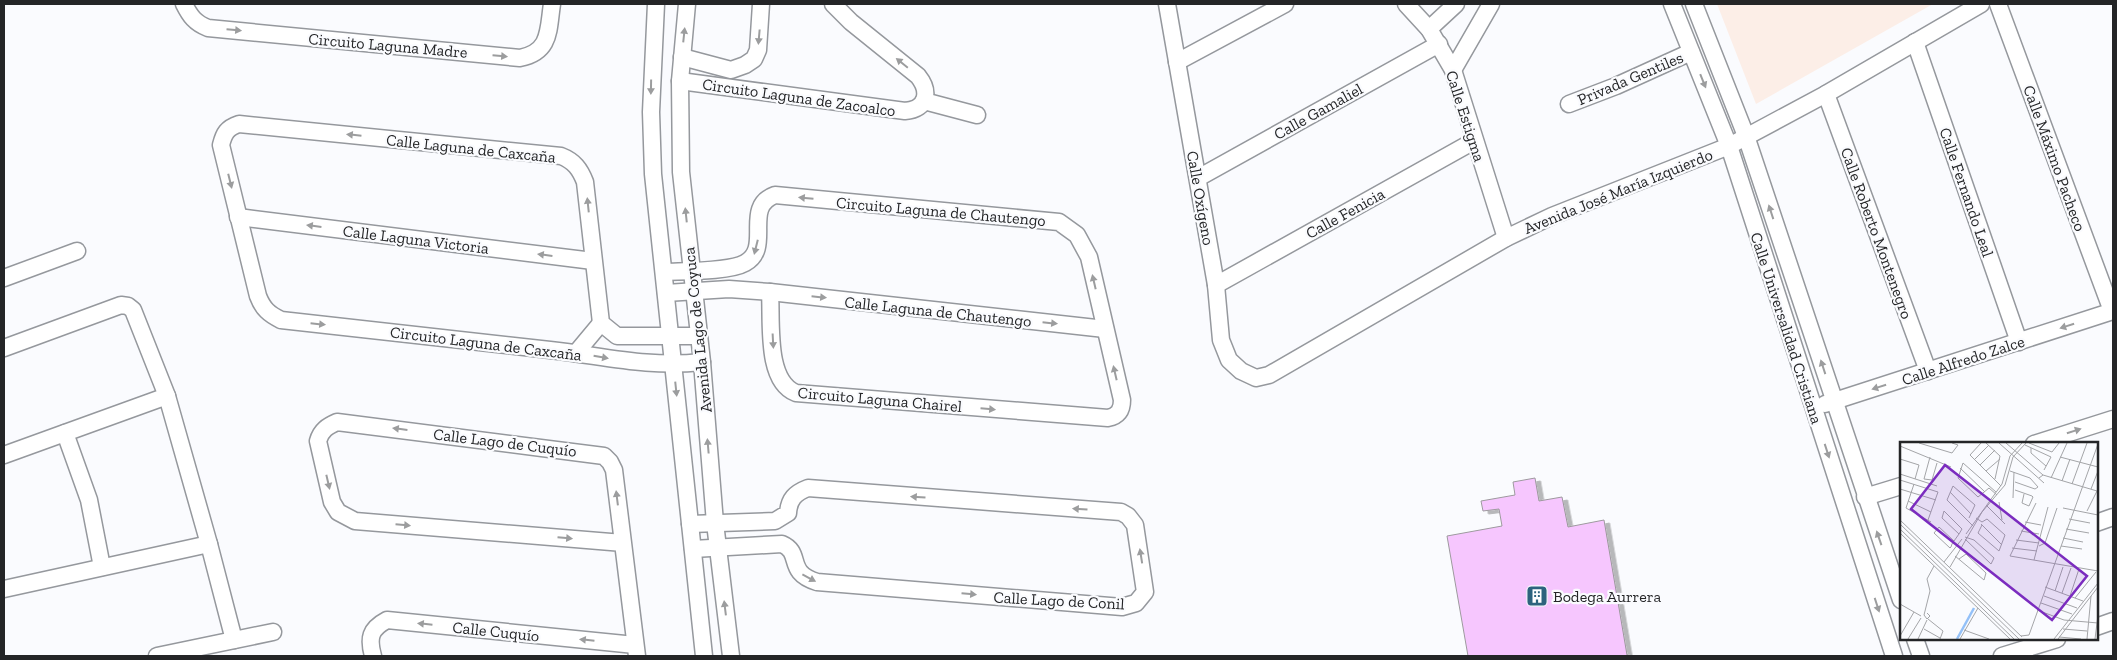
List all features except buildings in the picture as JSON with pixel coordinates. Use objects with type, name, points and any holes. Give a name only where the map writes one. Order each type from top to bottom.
[{"type":"street","name":"Circuito Laguna Madre","points":[[187,10],[198,24],[208,28],[520,58],[534,55],[546,40],[552,4]]},
{"type":"street","name":"Avenida Lago de Coyuca","points":[[656,4],[651,112],[653,174],[704,656]]},
{"type":"street","name":"Avenida Lago de Coyuca","points":[[687,4],[680,82],[681,172],[702,362],[714,523],[731,656]]},
{"type":"street","name":"Circuito Laguna de Zacoalco","points":[[682,57],[730,70],[745,66],[754,59],[758,50],[762,4]]},
{"type":"street","points":[[833,4],[850,22],[918,76],[925,85],[924,101],[977,115]]},
{"type":"street","name":"Calle Oxígeno","points":[[1167,4],[1216,284],[1221,340],[1229,360],[1240,371],[1256,378]]},
{"type":"street","points":[[1176,62],[1285,4]]},
{"type":"street","name":"Calle Estigma","points":[[1406,4],[1429,29],[1453,70],[1506,238]]},
{"type":"street","points":[[1429,29],[1456,4]]},
{"type":"street","points":[[1453,70],[1490,4]]},
{"type":"street","name":"Calle Universalidad Cristiana","points":[[1672,4],[1728,146],[1894,656]]},
{"type":"street","name":"Calle Universalidad Cristiana","points":[[1694,4],[1746,136],[1865,497],[1899,591]]},
{"type":"street","name":"Avenida José María Izquierdo","points":[[1256,378],[1269,375],[1506,238],[1560,212],[1728,146],[1826,94],[1981,4]]},
{"type":"street","name":"Calle Máximo Pacheco","points":[[1998,4],[2113,311]]},
{"type":"street","name":"Calle Fernando Leal","points":[[1915,42],[2019,342]]},
{"type":"street","name":"Calle Gamaliel","points":[[1198,178],[1439,44]]},
{"type":"street","name":"Privada Gentiles","points":[[1569,104],[1616,86],[1692,52]]},
{"type":"street","name":"Circuito Laguna de Zacoalco","points":[[680,82],[905,111],[918,107],[924,101]]},
{"type":"street","name":"Calle Roberto Montenegro","points":[[1826,94],[1928,371]]},
{"type":"street","name":"Calle Laguna de Caxcaña","points":[[238,217],[221,145],[224,134],[231,126],[239,124],[561,156],[575,164],[585,182],[601,323]]},
{"type":"street","name":"Calle Fenicia","points":[[1216,284],[1474,141]]},
{"type":"street","name":"Circuito Laguna de Chautengo","points":[[664,272],[742,265],[752,258],[758,246],[758,210],[764,201],[775,195],[1059,222],[1077,235],[1084,245],[1122,400],[1121,409],[1116,415]]},
{"type":"street","name":"Calle Laguna Victoria","points":[[238,217],[594,261]]},
{"type":"street","name":"Circuito Laguna de Caxcaña","points":[[238,217],[262,306],[271,315],[281,320],[576,353],[639,364],[674,365],[702,362]]},
{"type":"street","points":[[4,278],[77,251]]},
{"type":"street","points":[[666,293],[729,289],[770,292]]},
{"type":"street","name":"Calle Laguna de Chautengo","points":[[770,292],[1105,329]]},
{"type":"street","name":"Circuito Laguna Chairel","points":[[770,292],[774,363],[780,382],[796,393],[1108,418],[1116,415]]},
{"type":"street","points":[[4,348],[121,306],[128,306],[133,310],[167,396],[210,544],[234,640]]},
{"type":"street","name":"Calle Alfredo Zalce","points":[[1812,408],[2113,311]]},
{"type":"street","points":[[576,353],[601,323],[617,336],[699,336]]},
{"type":"street","points":[[4,455],[167,396]]},
{"type":"street","points":[[2040,442],[2113,418]]},
{"type":"street","name":"Calle Lago de Cuquío","points":[[623,543],[355,522],[338,512],[332,502],[318,441],[320,435],[327,427],[337,422],[604,456],[614,470],[623,543],[636,650]]},
{"type":"street","points":[[65,433],[90,500],[102,567]]},
{"type":"street","points":[[1865,497],[1900,486]]},
{"type":"street","name":"Calle Lago de Conil","points":[[690,524],[776,521],[788,513],[789,502],[795,495],[808,488],[1120,512],[1128,516],[1135,524],[1145,592],[1136,603],[1122,607],[817,582],[808,579],[797,571],[792,551],[782,544],[693,549]]},
{"type":"street","points":[[2097,523],[2113,518]]},
{"type":"street","points":[[4,588],[210,544]]},
{"type":"street","name":"Calle Cuquío","points":[[371,649],[371,632],[387,620],[636,650]]},
{"type":"street","points":[[2097,627],[2113,621]]},
{"type":"street","points":[[157,656],[273,632]]},
{"type":"street","points":[[1915,640],[1921,656]]},
{"type":"street","points":[[2002,656],[2055,640]]},
{"type":"shaded area","points":[[1717,4],[1933,4],[1756,104]]},
{"type":"place","name":"Bodega Aurrera","points":[[1537,596]]}]
